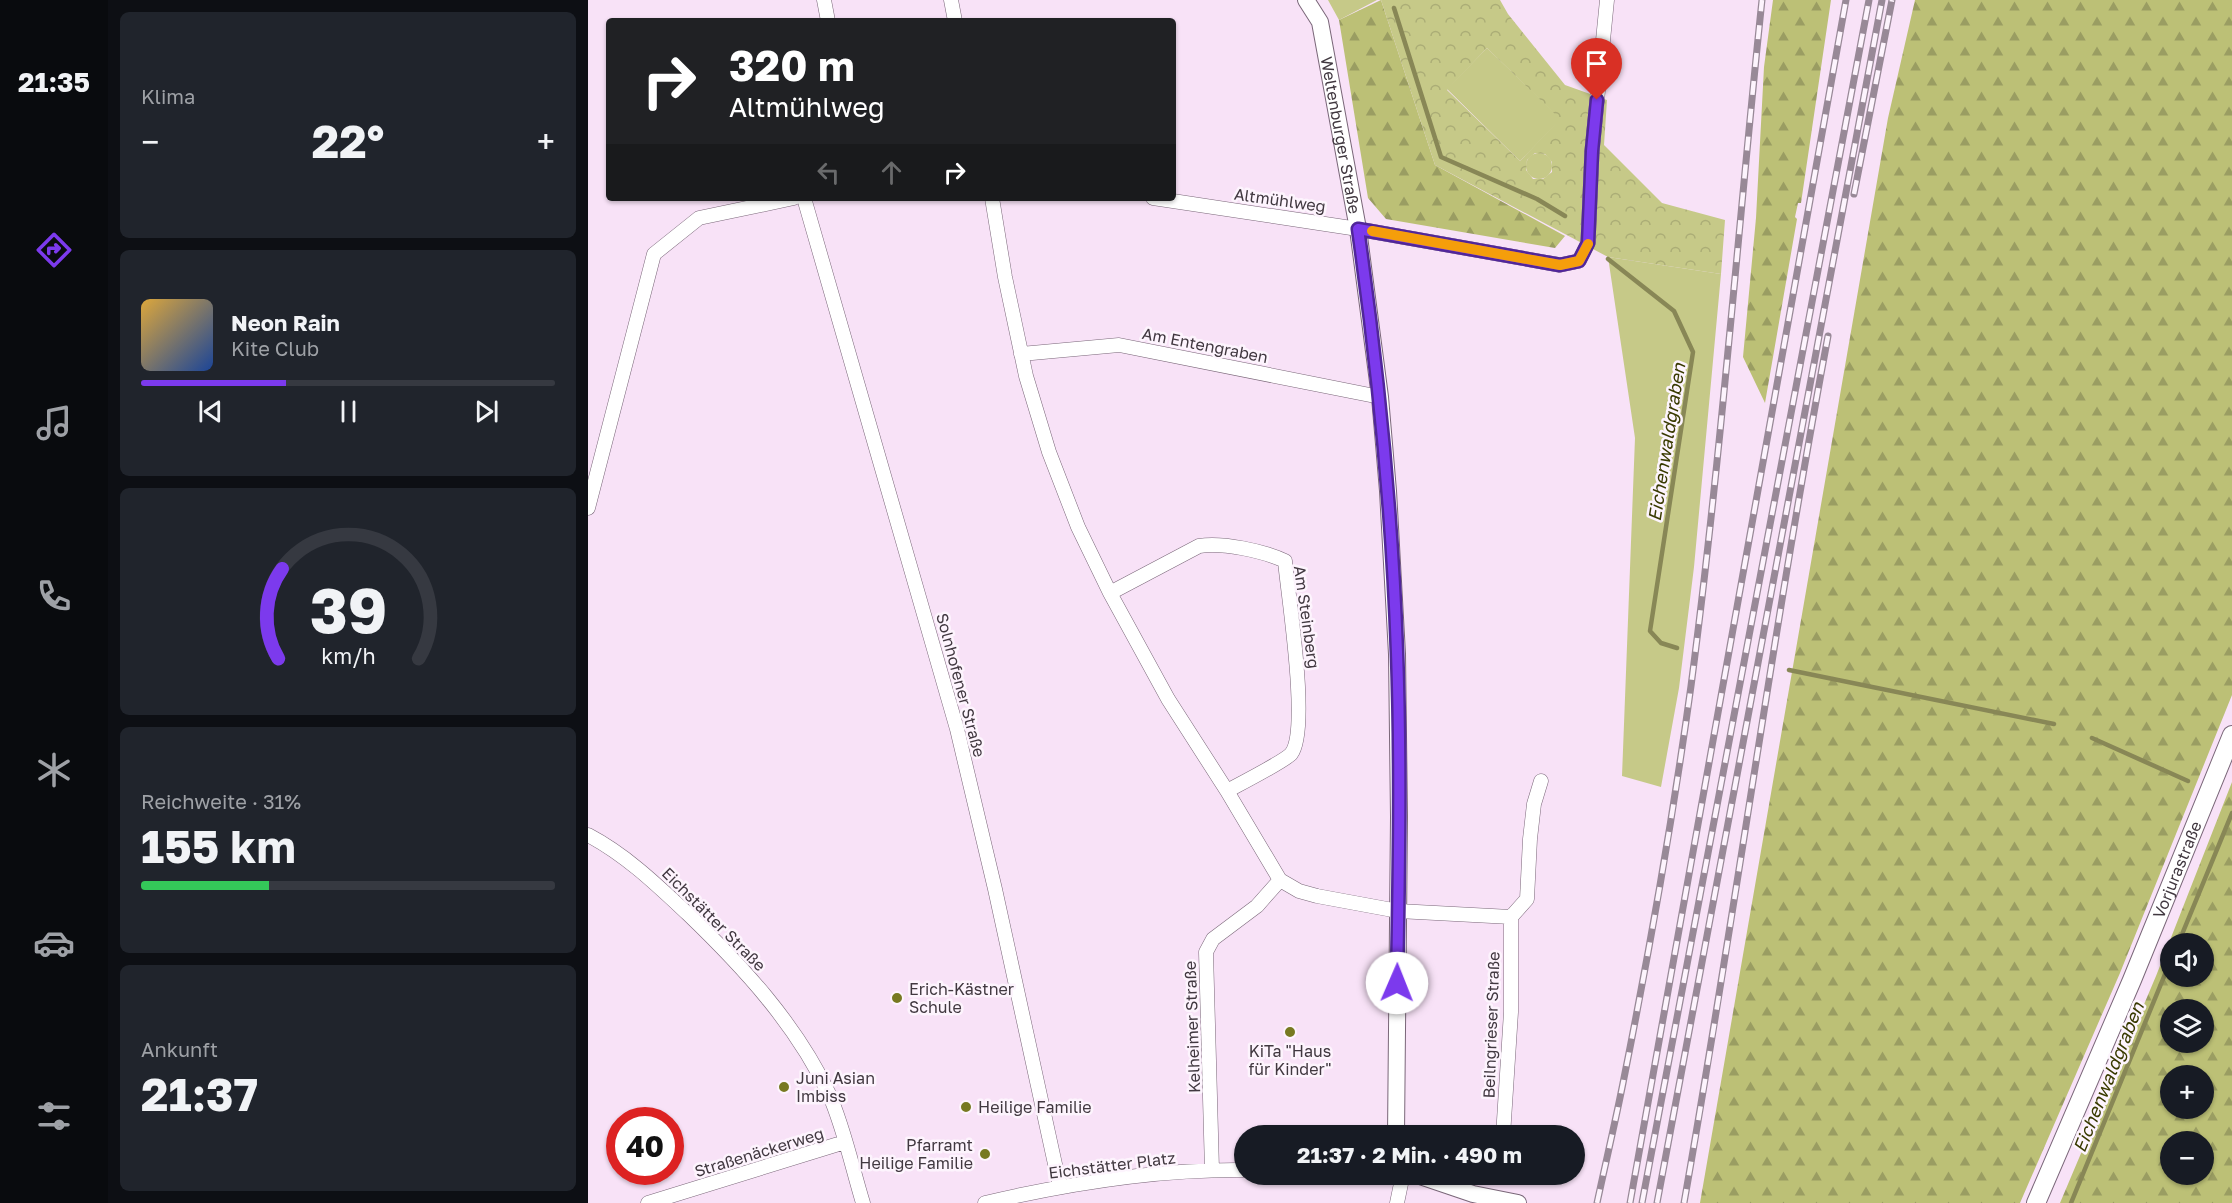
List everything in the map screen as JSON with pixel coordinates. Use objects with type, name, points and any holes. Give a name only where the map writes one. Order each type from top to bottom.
[{"type":"main road","name":"Vorjurastraße","points":[[2036,1203],[2137,969],[2232,735]]},
{"type":"street","points":[[824,0],[827,18]]},
{"type":"street","points":[[951,0],[954,18]]},
{"type":"street","name":"Weltenburger Straße","points":[[1306,0],[1320,22],[1322,31],[1358,229],[1380,397],[1397,654],[1396,1125]]},
{"type":"street","name":"Altmühlweg","points":[[1173,201],[1358,229],[1560,265],[1579,261],[1588,243],[1592,151],[1607,0]]},
{"type":"street","points":[[588,508],[654,254],[699,218],[780,201]]},
{"type":"street","name":"Solnhofener Straße","points":[[805,201],[957,729],[995,889],[1060,1187]]},
{"type":"street","points":[[992,201],[1021,354],[1049,453],[1078,527],[1110,593],[1168,699],[1280,880],[1299,891],[1317,896],[1398,911],[1511,916],[1527,899],[1534,804],[1541,781]]},
{"type":"street","name":"Am Entengraben","points":[[1021,354],[1119,345],[1380,397]]},
{"type":"street","name":"Am Steinberg","points":[[1110,593],[1199,546],[1211,544],[1272,555],[1285,561],[1299,683],[1297,742],[1290,754],[1227,791]]},
{"type":"street","name":"Eichstätter Straße","points":[[588,835],[646,874],[740,964],[787,1023],[804,1049],[829,1095],[845,1142]]},
{"type":"street","name":"Kelheimer Straße","points":[[1212,1170],[1206,952],[1213,939],[1257,906],[1280,880]]},
{"type":"street","name":"Beilngrieser Straße","points":[[1504,1125],[1510,1012],[1511,916]]},
{"type":"street","points":[[845,1142],[863,1203]]},
{"type":"street","name":"Straßenäckerweg","points":[[648,1203],[845,1142]]},
{"type":"street","name":"Eichstätter Platz","points":[[985,1203],[1060,1187],[1138,1176],[1234,1170]]},
{"type":"street","points":[[1396,1203],[1400,1185]]},
{"type":"street","points":[[1446,1185],[1473,1194],[1518,1203]]},
{"type":"green space","points":[[1328,0],[1377,0],[1339,20]]},
{"type":"green space","points":[[1381,0],[1435,165],[1565,236],[1555,248],[1386,219],[1368,198],[1339,20]]},
{"type":"green space","points":[[1381,0],[1500,0],[1508,14],[1565,85],[1607,100],[1604,145],[1662,203],[1725,220],[1721,274],[1608,257],[1435,165]],"holes":[[[1487,48],[1560,119],[1520,161],[1447,90]],[[1535,153],[1545,154],[1552,162],[1552,172],[1543,179],[1533,179],[1526,170],[1527,160]]]},
{"type":"green space","points":[[1773,0],[1831,0],[1801,203],[1798,203],[1795,217],[1797,219],[1765,403],[1743,357],[1756,218],[1764,67]]},
{"type":"green space","points":[[1915,0],[2232,0],[2232,695],[2120,973],[2020,1203],[1700,1203],[1888,118]]},
{"type":"green space","points":[[1487,48],[1561,119],[1520,161],[1447,89]]},
{"type":"green space","points":[[1539,153],[1548,157],[1552,166],[1548,175],[1539,179],[1530,175],[1526,166],[1530,157]]},
{"type":"green space","points":[[1608,257],[1721,274],[1694,567],[1679,688],[1661,787],[1622,776],[1635,438]]},
{"type":"green space","points":[[2232,782],[2232,1203],[2060,1203],[2160,966],[2160,987],[2214,987],[2214,933],[2173,933]]},
{"type":"waterway","name":"Eichenwaldgraben","points":[[1394,8],[1441,157],[1537,199],[1565,216]]},
{"type":"waterway","name":"Eichenwaldgraben","points":[[1608,259],[1674,311],[1693,352],[1650,631],[1661,643],[1677,648]]},
{"type":"waterway","name":"Eichenwaldgraben","points":[[1789,670],[2054,724]]},
{"type":"waterway","name":"Eichenwaldgraben","points":[[2092,738],[2188,781]]},
{"type":"waterway","name":"Eichenwaldgraben","points":[[2183,933],[2232,813]]},
{"type":"waterway","name":"Eichenwaldgraben","points":[[2071,1203],[2160,986]]},
{"type":"railway","points":[[1597,1203],[1652,931],[1691,686],[1720,429],[1762,0]]},
{"type":"railway","points":[[1630,1203],[1846,0]]},
{"type":"railway","points":[[1642,1203],[1869,0]]},
{"type":"railway","points":[[1657,1203],[1882,0]]},
{"type":"railway","points":[[1854,194],[1892,0]]},
{"type":"railway","points":[[1684,1203],[1790,552],[1828,336]]},
{"type":"slow traffic","points":[[1372,231],[1560,265],[1579,261],[1588,244]]},
{"type":"place","name":"Erich-Kästner Schule","points":[[897,998]]},
{"type":"place","name":"KiTa \"Haus für Kinder\"","points":[[1290,1032]]},
{"type":"place","name":"Juni Asian Imbiss","points":[[784,1087]]},
{"type":"place","name":"Heilige Familie","points":[[966,1107]]},
{"type":"place","name":"Pfarramt Heilige Familie","points":[[985,1154]]},
{"type":"route","points":[[1397,983],[1399,817],[1397,654],[1380,397],[1358,229],[1560,265],[1579,261],[1588,243],[1597,100]]}]
